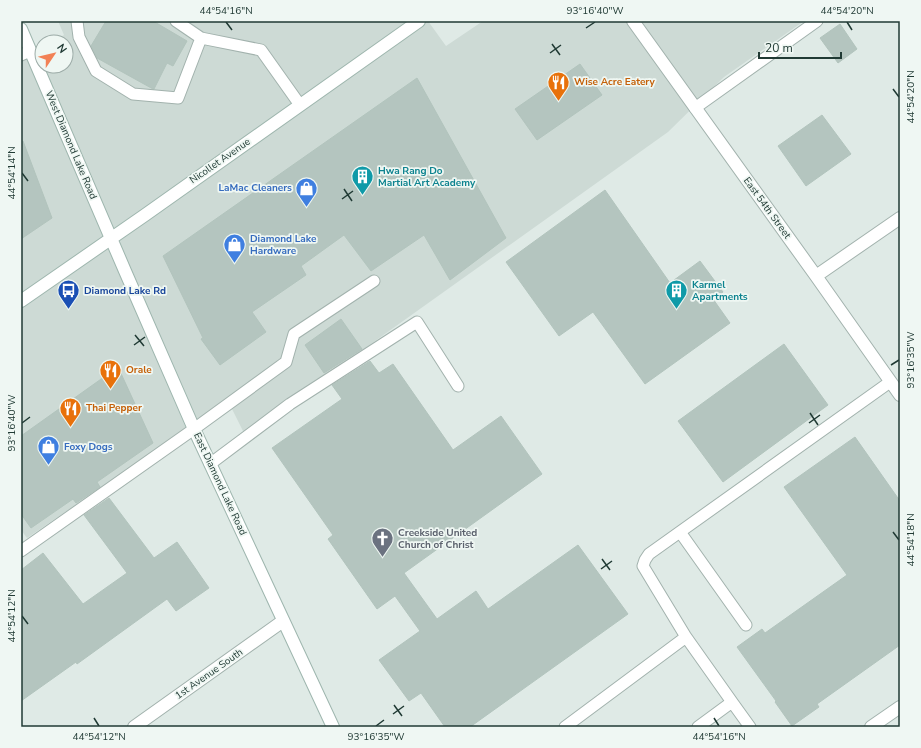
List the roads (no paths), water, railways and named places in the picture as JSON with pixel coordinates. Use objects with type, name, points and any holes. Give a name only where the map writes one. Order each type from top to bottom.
[{"type":"street","name":"Nicollet Avenue","points":[[21,301],[419,21]]},
{"type":"street","name":"East 54th Street","points":[[633,21],[900,395]]},
{"type":"street","name":"West Diamond Lake Road","points":[[21,29],[26,53],[111,238]]},
{"type":"street","points":[[816,276],[900,218]]},
{"type":"street","name":"East Diamond Lake Road","points":[[111,238],[194,429],[333,727]]},
{"type":"street","name":"1st Avenue South","points":[[134,727],[283,621]]},
{"type":"street","points":[[871,727],[900,707]]},
{"type":"lane","points":[[77,21],[79,37],[96,71],[133,94],[178,98],[201,38]]},
{"type":"lane","points":[[176,21],[201,38],[260,50],[300,105]]},
{"type":"lane","points":[[695,108],[817,21]]},
{"type":"lane","points":[[21,551],[286,362],[294,334],[374,281]]},
{"type":"lane","points":[[210,464],[290,404],[417,322],[458,386]]},
{"type":"lane","points":[[750,727],[686,637],[643,566],[644,560],[649,554],[890,382]]},
{"type":"lane","points":[[680,532],[746,625]]},
{"type":"lane","points":[[565,727],[686,637]]},
{"type":"lane","points":[[698,727],[732,702]]},
{"type":"place","name":"Wise Acre Eatery","points":[[559,102]]},
{"type":"place","name":"Hwa Rang Do Martial Art Academy","points":[[362,196]]},
{"type":"place","name":"LaMac Cleaners","points":[[307,208]]},
{"type":"place","name":"Diamond Lake Hardware","points":[[234,264]]},
{"type":"place","name":"Diamond Lake Rd","points":[[69,310]]},
{"type":"place","name":"Karmel Apartments","points":[[676,310]]},
{"type":"place","name":"Orale","points":[[111,390]]},
{"type":"place","name":"Thai Pepper","points":[[70,428]]},
{"type":"place","name":"Foxy Dogs","points":[[49,466]]},
{"type":"place","name":"Creekside United Church of Christ","points":[[383,558]]}]
